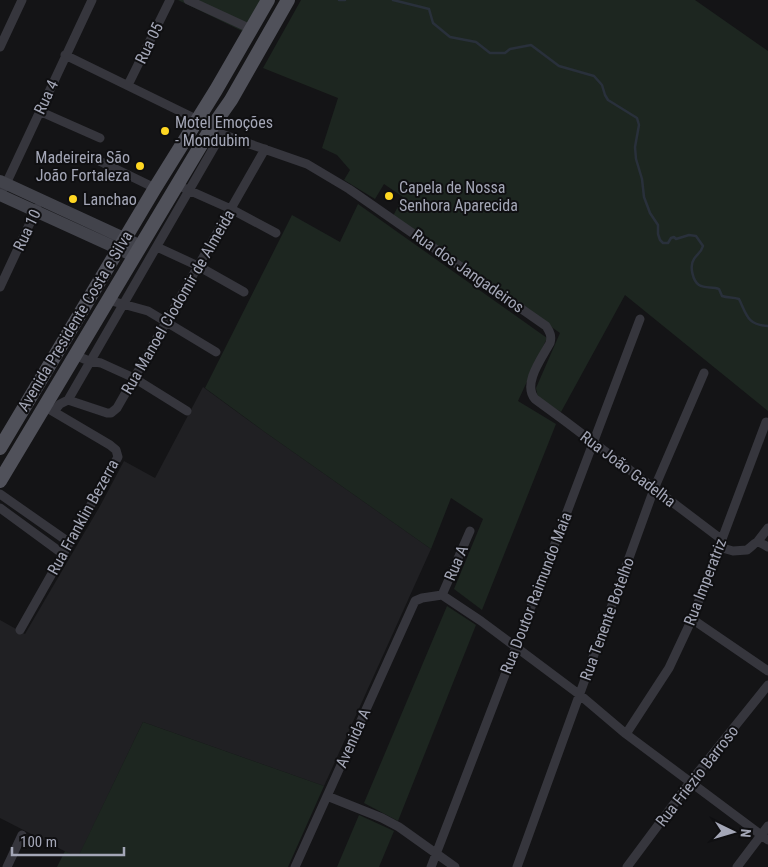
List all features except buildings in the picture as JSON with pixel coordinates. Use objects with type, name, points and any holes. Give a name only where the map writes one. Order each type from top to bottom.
[{"type":"main road","name":"Avenida Presidente Costa e Silva","points":[[0,448],[155,188],[224,77],[268,0]]},
{"type":"main road","name":"Avenida Presidente Costa e Silva","points":[[0,481],[49,409],[84,340],[177,185],[215,133],[231,100],[288,0]]},
{"type":"main road","points":[[224,77],[239,86]]},
{"type":"main road","points":[[216,90],[231,100]]},
{"type":"main road","points":[[71,330],[70,334],[72,337],[84,340]]},
{"type":"main road","points":[[57,353],[60,352],[74,358]]},
{"type":"street","points":[[0,46],[22,0]]},
{"type":"street","name":"Rua 4","points":[[1,189],[92,0]]},
{"type":"street","name":"Rua 05","points":[[128,85],[170,0]]},
{"type":"street","points":[[188,0],[252,29]]},
{"type":"street","points":[[65,55],[198,120]]},
{"type":"street","points":[[39,111],[100,138]]},
{"type":"street","points":[[49,409],[68,400],[122,304],[191,191],[215,133]]},
{"type":"street","name":"Rua dos Jangadeiros","points":[[215,133],[307,164],[322,172],[357,194],[546,326],[550,332],[550,343],[530,383],[531,395],[534,400]]},
{"type":"street","name":"Rua Manoel Clodomir de Almeida","points":[[68,400],[103,412],[111,413],[117,408],[265,149]]},
{"type":"street","points":[[89,156],[155,188]]},
{"type":"street","points":[[177,185],[231,209],[276,233]]},
{"type":"street","points":[[1,189],[137,251]]},
{"type":"street","name":"Rua 10","points":[[0,286],[38,205]]},
{"type":"street","points":[[157,247],[198,266],[244,292]]},
{"type":"street","points":[[108,300],[148,311],[216,352]]},
{"type":"street","name":"Rua Doutor Raimundo Maia","points":[[431,867],[640,319]]},
{"type":"street","points":[[74,358],[101,363],[134,378],[187,410]]},
{"type":"street","name":"Rua Tenente Botelho","points":[[517,867],[654,490],[704,373]]},
{"type":"street","name":"Rua João Gadelha","points":[[534,400],[593,441],[720,543],[733,551],[746,550],[755,542],[758,542]]},
{"type":"street","name":"Rua Franklin Bezerra","points":[[20,630],[118,457],[116,450],[49,409]]},
{"type":"street","name":"Rua Imperatriz","points":[[626,734],[669,668],[692,619],[766,422]]},
{"type":"street","points":[[0,494],[70,543]]},
{"type":"street","points":[[0,508],[63,554]]},
{"type":"street","points":[[768,528],[758,542],[768,547]]},
{"type":"street","name":"Rua A","points":[[442,596],[470,531]]},
{"type":"street","points":[[442,596],[481,621],[580,696],[626,734],[765,837]]},
{"type":"street","name":"Avenida A","points":[[295,867],[415,601],[422,598],[442,596]]},
{"type":"street","points":[[692,619],[768,671]]},
{"type":"street","name":"Rua Friezio Barroso","points":[[627,867],[691,781],[768,685]]},
{"type":"street","points":[[327,796],[382,818],[399,827],[455,867]]},
{"type":"street","points":[[737,867],[765,837],[768,826]]},
{"type":"street","points":[[7,867],[22,835]]},
{"type":"shaded area","points":[[178,0],[261,0],[242,31]]},
{"type":"shaded area","points":[[301,0],[695,0],[768,51],[768,411],[625,295],[561,412],[538,398],[536,388],[560,333],[393,216],[403,197],[384,184],[375,199],[344,180],[350,170],[337,155],[322,148],[338,98],[263,68]]},
{"type":"shaded area","points":[[358,204],[547,338],[518,401],[556,424],[482,610],[454,589],[483,519],[451,498],[431,549],[205,388],[292,215],[340,242]]},
{"type":"shaded area","points":[[203,387],[431,549],[324,786],[143,722],[78,858],[0,818],[0,620],[25,634],[100,506],[124,461],[155,478]]},
{"type":"shaded area","points":[[447,606],[476,625],[398,821],[364,803]]},
{"type":"shaded area","points":[[143,722],[324,786],[288,867],[57,867],[65,851],[78,857]]},
{"type":"shaded area","points":[[359,815],[394,831],[379,867],[337,867]]},
{"type":"waterway","points":[[339,0],[345,0]]},
{"type":"waterway","points":[[393,0],[429,9],[433,23],[450,37],[476,42],[490,53],[505,53],[510,49],[531,45],[559,66],[594,76],[602,85],[608,100],[637,118],[639,125],[635,147],[636,159],[642,179],[644,197],[650,213],[658,225],[660,240],[663,243],[668,243],[674,237],[676,239],[689,235],[696,236],[703,246],[692,265],[692,273],[697,283],[704,287],[719,289],[722,296],[739,299],[746,314],[752,321],[756,324],[768,326]]},
{"type":"place","name":"Motel Emoções - Mondubim","points":[[165,131]]},
{"type":"place","name":"Madeireira São João Fortaleza","points":[[140,166]]},
{"type":"place","name":"Capela de Nossa Senhora Aparecida","points":[[389,196]]},
{"type":"place","name":"Lanchao","points":[[73,199]]}]
